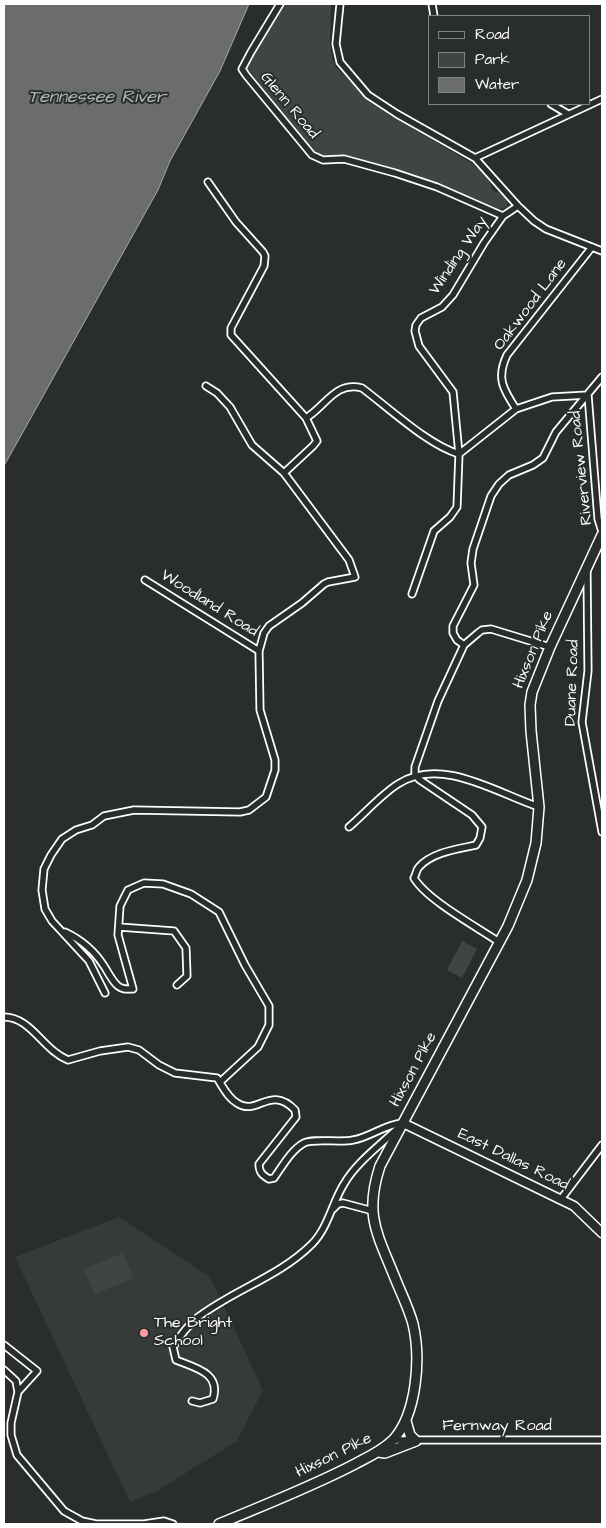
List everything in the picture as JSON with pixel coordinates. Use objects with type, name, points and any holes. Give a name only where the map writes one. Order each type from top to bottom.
[{"type":"main road","name":"Hixson Pike","points":[[219,1524],[337,1473],[378,1452],[393,1440],[406,1421],[414,1389],[416,1346],[413,1323],[375,1227],[372,1200],[374,1186],[380,1166],[516,909],[536,843],[539,807],[531,731],[530,705],[532,692],[550,647],[602,533]]},
{"type":"main road","points":[[378,1452],[385,1453],[416,1441],[410,1435],[406,1421]]},
{"type":"street","name":"Glenn Road","points":[[280,4],[242,68],[312,155],[323,160],[344,159],[395,173],[437,187],[503,216]]},
{"type":"street","points":[[340,4],[336,44],[340,62],[368,95],[396,114],[475,158],[534,221],[546,229],[602,252]]},
{"type":"street","points":[[553,105],[568,114]]},
{"type":"street","points":[[475,158],[587,105]]},
{"type":"street","points":[[208,182],[236,222],[265,256],[262,270],[231,328],[231,334],[306,418],[317,441],[284,473]]},
{"type":"street","name":"Winding Way","points":[[459,454],[453,392],[419,346],[415,331],[416,325],[421,318],[442,307],[453,295],[484,243],[503,216],[518,206]]},
{"type":"street","name":"Oakwood Lane","points":[[516,409],[505,393],[501,377],[502,367],[507,355],[592,247]]},
{"type":"street","name":"Riverview Road","points":[[602,377],[588,395],[598,519],[602,533]]},
{"type":"street","points":[[105,993],[89,962],[52,921],[45,909],[42,890],[44,869],[51,855],[62,839],[76,830],[92,825],[104,816],[134,810],[240,812],[249,810],[266,797],[273,779],[275,760],[260,710],[259,651],[264,634],[269,626],[302,603],[324,584],[355,577],[349,560],[284,473],[252,445],[230,407],[217,393],[206,386]]},
{"type":"street","points":[[306,418],[313,414],[333,394],[343,388],[352,386],[362,388],[428,439],[448,451],[459,454]]},
{"type":"street","points":[[412,594],[434,531],[450,518],[457,507],[459,454],[516,409],[552,397],[588,395]]},
{"type":"street","points":[[464,645],[457,640],[453,633],[453,626],[474,585],[471,563],[473,549],[491,496],[508,475],[543,458],[556,432],[588,395]]},
{"type":"street","name":"Duane Road","points":[[587,565],[588,671],[582,722],[602,832]]},
{"type":"street","name":"Woodland Road","points":[[145,580],[259,651]]},
{"type":"street","points":[[499,942],[436,900],[419,886],[414,878],[418,868],[425,862],[441,854],[476,845],[480,838],[482,827],[472,815],[420,780],[415,775],[415,767],[438,701],[464,645],[478,632],[491,629],[550,647]]},
{"type":"street","points":[[349,827],[396,784],[415,775],[439,773],[454,776],[539,807]]},
{"type":"street","points":[[60,930],[79,938],[88,946],[100,959],[116,984],[126,990],[133,989],[118,935],[120,906],[128,890],[144,883],[163,884],[191,894],[219,912],[245,965],[269,1006],[269,1025],[258,1047],[220,1082]]},
{"type":"street","points":[[119,927],[174,931],[186,948],[187,976],[177,985]]},
{"type":"street","points":[[4,1017],[24,1022],[52,1052],[68,1060],[100,1051],[128,1047],[139,1050],[175,1073],[217,1078],[230,1097],[238,1104],[248,1107],[272,1099],[282,1100],[295,1110],[296,1117],[258,1164],[262,1175],[269,1179],[274,1178],[304,1142],[314,1140],[332,1142],[353,1140],[367,1137],[393,1124],[404,1123]]},
{"type":"street","points":[[192,1401],[200,1403],[213,1400],[216,1390],[210,1377],[176,1360],[173,1347],[183,1332],[197,1318],[278,1270],[313,1243],[321,1232],[344,1183],[355,1169],[404,1123]]},
{"type":"street","name":"East Dallas Road","points":[[404,1123],[574,1206],[602,1233]]},
{"type":"street","points":[[561,1199],[602,1145]]},
{"type":"street","points":[[332,1209],[338,1204],[343,1203],[373,1211]]},
{"type":"street","points":[[4,1344],[37,1370],[18,1392]]},
{"type":"street","points":[[4,1370],[16,1381],[18,1392],[11,1423],[11,1435],[17,1455],[64,1511],[82,1521],[96,1524],[144,1524],[164,1521],[173,1524]]},
{"type":"street","name":"Fernway Road","points":[[393,1440],[602,1440]]},
{"type":"shaded area","name":"The Bright School","points":[[119,1217],[210,1277],[263,1390],[237,1441],[157,1491],[130,1502],[15,1257]]},
{"type":"green space","points":[[283,4],[331,4],[330,42],[332,57],[336,67],[368,99],[389,115],[473,164],[488,177],[493,191],[503,194],[508,200],[507,207],[500,209],[431,182],[341,157],[319,156],[310,148],[248,69],[259,43]]},
{"type":"green space","points":[[462,941],[477,949],[462,978],[447,970]]},
{"type":"green space","points":[[123,1253],[134,1278],[95,1294],[84,1269]]},
{"type":"water","name":"Tennessee River","points":[[4,4],[249,4],[220,71],[170,161],[158,190],[4,466]]},
{"type":"place","name":"The Bright School","points":[[144,1333]]}]
